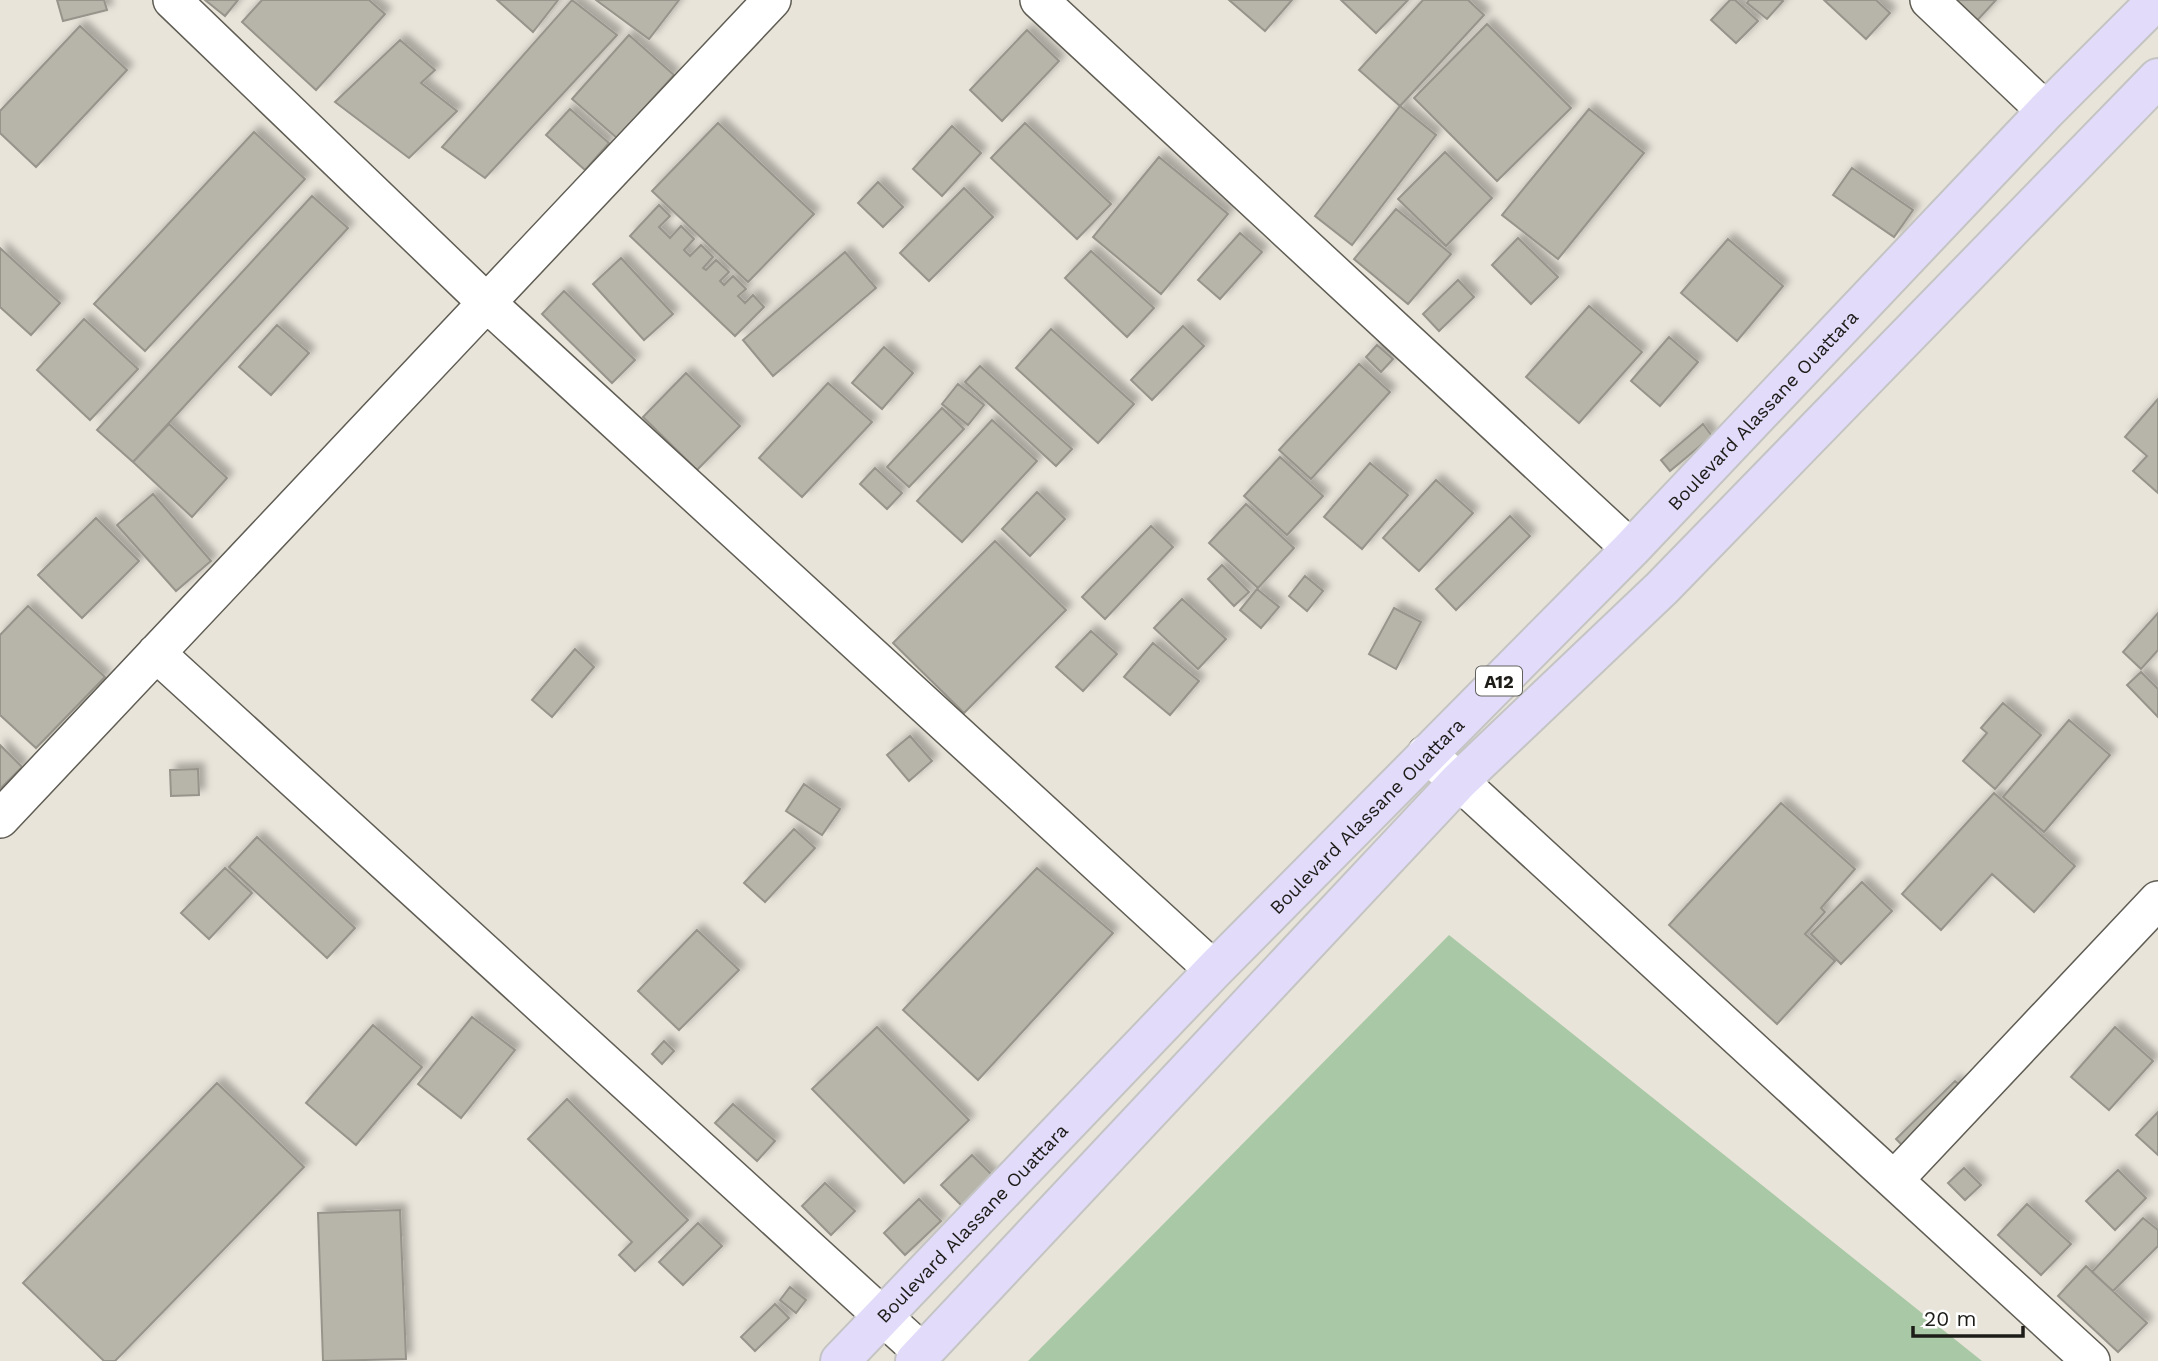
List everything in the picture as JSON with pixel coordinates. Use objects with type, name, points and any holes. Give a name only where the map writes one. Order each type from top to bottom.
[{"type":"main road","name":"Boulevard Alassane Ouattara","points":[[840,1361],[1214,970],[1631,549],[1923,244],[2046,111],[2157,0]]},
{"type":"main road","name":"A12","points":[[919,1357],[1459,781],[1662,588],[2158,78]]},
{"type":"main road","points":[[1923,244],[1963,278]]},
{"type":"street","points":[[172,0],[487,303],[1214,970]]},
{"type":"street","points":[[0,819],[772,0]]},
{"type":"street","points":[[1039,0],[1631,549]]},
{"type":"street","points":[[1929,0],[2046,111]]},
{"type":"street","points":[[156,653],[884,1315],[919,1357]]},
{"type":"street","points":[[1426,754],[1459,781],[2091,1361]]},
{"type":"street","points":[[1894,1180],[2158,900]]},
{"type":"green space","points":[[1449,935],[1982,1361],[1028,1361]]},
{"type":"building","points":[[57,0],[104,0],[107,10],[63,21]]},
{"type":"building","points":[[205,0],[238,0],[225,16]]},
{"type":"building","points":[[262,0],[369,0],[385,14],[316,90],[242,22]]},
{"type":"building","points":[[497,0],[558,0],[533,32]]},
{"type":"building","points":[[572,0],[617,35],[485,178],[442,147]]},
{"type":"building","points":[[596,0],[679,0],[649,39]]},
{"type":"building","points":[[1229,0],[1292,0],[1265,31]]},
{"type":"building","points":[[1341,0],[1408,0],[1376,33]]},
{"type":"building","points":[[1423,0],[1468,0],[1484,15],[1400,106],[1359,70]]},
{"type":"building","points":[[1730,0],[1735,0],[1758,21],[1736,43],[1711,20]]},
{"type":"building","points":[[1749,0],[1783,1],[1767,19],[1747,3]]},
{"type":"building","points":[[1824,0],[1876,0],[1890,13],[1866,39]]},
{"type":"building","points":[[1944,0],[1996,0],[1972,26]]},
{"type":"building","points":[[1487,24],[1571,108],[1497,181],[1414,98]]},
{"type":"building","points":[[80,26],[127,70],[36,167],[0,133],[0,111]]},
{"type":"building","points":[[1027,30],[1059,61],[1002,121],[970,90]]},
{"type":"building","points":[[629,35],[674,75],[617,138],[572,99]]},
{"type":"building","points":[[400,40],[435,70],[421,83],[457,111],[409,158],[335,102]]},
{"type":"building","points":[[1400,106],[1436,135],[1352,245],[1315,216]]},
{"type":"building","points":[[570,109],[609,143],[585,170],[546,135]]},
{"type":"building","points":[[1589,109],[1644,153],[1558,259],[1502,215]]},
{"type":"building","points":[[718,123],[814,214],[748,282],[652,191]]},
{"type":"building","points":[[1025,123],[1111,204],[1077,239],[991,158]]},
{"type":"building","points":[[952,126],[981,153],[942,196],[913,169]]},
{"type":"building","points":[[254,132],[305,179],[145,351],[94,304]]},
{"type":"building","points":[[1445,152],[1492,198],[1446,246],[1398,199]]},
{"type":"building","points":[[1159,157],[1228,214],[1161,294],[1093,237]]},
{"type":"building","points":[[1852,168],[1913,210],[1894,237],[1833,195]]},
{"type":"building","points":[[878,182],[903,207],[883,227],[858,203]]},
{"type":"building","points":[[964,188],[993,217],[929,281],[900,253]]},
{"type":"building","points":[[312,196],[348,228],[133,462],[97,430]]},
{"type":"building","points":[[659,205],[670,216],[659,227],[670,238],[681,226],[694,239],[684,250],[690,256],[701,245],[713,257],[703,268],[706,270],[716,260],[729,272],[720,281],[724,285],[733,276],[746,289],[738,296],[745,303],[753,295],[764,307],[735,336],[630,236]]},
{"type":"building","points":[[1396,209],[1451,254],[1408,304],[1354,259]]},
{"type":"building","points":[[1240,233],[1262,252],[1220,299],[1198,280]]},
{"type":"building","points":[[1518,238],[1558,277],[1531,304],[1492,265]]},
{"type":"building","points":[[1728,239],[1783,286],[1737,341],[1681,293]]},
{"type":"building","points":[[0,248],[60,303],[31,335],[0,307]]},
{"type":"building","points":[[1091,251],[1154,308],[1127,337],[1065,278]]},
{"type":"building","points":[[845,252],[876,288],[773,376],[743,340]]},
{"type":"building","points":[[621,258],[673,314],[644,340],[593,284]]},
{"type":"building","points":[[1458,280],[1474,297],[1439,331],[1423,314]]},
{"type":"building","points":[[564,291],[635,360],[612,383],[542,314]]},
{"type":"building","points":[[1589,306],[1642,352],[1579,423],[1526,377]]},
{"type":"building","points":[[84,319],[138,369],[90,420],[37,370]]},
{"type":"building","points":[[277,325],[309,353],[271,395],[239,367]]},
{"type":"building","points":[[1183,326],[1204,346],[1152,400],[1131,380]]},
{"type":"building","points":[[1051,329],[1134,404],[1098,443],[1016,368]]},
{"type":"building","points":[[1669,337],[1698,362],[1660,406],[1631,381]]},
{"type":"building","points":[[1377,345],[1393,359],[1381,372],[1366,357]]},
{"type":"building","points":[[884,347],[913,373],[882,409],[852,383]]},
{"type":"building","points":[[1359,364],[1390,392],[1311,479],[1279,450]]},
{"type":"building","points":[[980,366],[1072,449],[1056,466],[965,382]]},
{"type":"building","points":[[686,373],[740,426],[697,470],[643,417]]},
{"type":"building","points":[[828,383],[872,422],[802,497],[759,458]]},
{"type":"building","points":[[958,384],[984,405],[968,425],[942,404]]},
{"type":"building","points":[[2158,399],[2158,493],[2133,471],[2147,456],[2125,437]]},
{"type":"building","points":[[942,408],[964,429],[909,487],[887,467]]},
{"type":"building","points":[[992,420],[1037,461],[962,542],[917,501]]},
{"type":"building","points":[[169,424],[227,478],[192,517],[133,462]]},
{"type":"building","points":[[1703,424],[1712,436],[1670,471],[1661,460]]},
{"type":"building","points":[[1280,457],[1323,496],[1287,535],[1244,496]]},
{"type":"building","points":[[1370,463],[1408,495],[1362,549],[1324,517]]},
{"type":"building","points":[[875,468],[902,493],[887,509],[860,484]]},
{"type":"building","points":[[1436,480],[1473,513],[1419,571],[1383,538]]},
{"type":"building","points":[[1037,492],[1065,519],[1030,556],[1002,529]]},
{"type":"building","points":[[153,494],[211,561],[176,591],[117,525]]},
{"type":"building","points":[[1246,504],[1294,548],[1258,588],[1209,543]]},
{"type":"building","points":[[1510,516],[1530,536],[1456,610],[1436,589]]},
{"type":"building","points":[[96,518],[139,561],[82,618],[38,575]]},
{"type":"building","points":[[1151,526],[1173,547],[1105,619],[1082,597]]},
{"type":"building","points":[[995,541],[1066,610],[964,713],[893,643]]},
{"type":"building","points":[[1222,565],[1249,592],[1234,606],[1208,579]]},
{"type":"building","points":[[1305,576],[1323,591],[1307,611],[1289,596]]},
{"type":"building","points":[[1257,589],[1279,607],[1261,628],[1240,610]]},
{"type":"building","points":[[1182,599],[1226,639],[1198,669],[1154,628]]},
{"type":"building","points":[[28,606],[105,677],[36,748],[0,715],[0,635]]},
{"type":"building","points":[[1394,608],[1421,622],[1396,669],[1369,654]]},
{"type":"building","points":[[2158,613],[2158,650],[2141,669],[2123,652]]},
{"type":"building","points":[[1091,631],[1117,654],[1083,691],[1056,667]]},
{"type":"building","points":[[1153,643],[1199,681],[1170,715],[1124,677]]},
{"type":"building","points":[[575,649],[594,667],[552,717],[532,700]]},
{"type":"building","points":[[2141,672],[2158,689],[2158,717],[2127,685]]},
{"type":"building","points":[[2003,703],[2041,735],[1995,789],[1963,761],[1987,733],[1981,728]]},
{"type":"building","points":[[2069,720],[2110,755],[2044,832],[2003,797]]},
{"type":"building","points":[[910,736],[932,761],[909,781],[887,755]]},
{"type":"building","points":[[0,745],[22,767],[0,789]]},
{"type":"building","points":[[198,769],[199,795],[171,796],[170,770]]},
{"type":"building","points":[[804,784],[840,809],[822,835],[786,811]]},
{"type":"building","points":[[1994,793],[2075,866],[2034,912],[1992,874],[1941,930],[1902,894]]},
{"type":"building","points":[[1781,803],[1855,869],[1821,908],[1825,912],[1805,934],[1835,961],[1777,1024],[1669,925]]},
{"type":"building","points":[[794,829],[815,848],[765,902],[744,883]]},
{"type":"building","points":[[257,837],[355,928],[327,958],[229,867]]},
{"type":"building","points":[[225,868],[252,893],[209,939],[181,913]]},
{"type":"building","points":[[1037,868],[1113,933],[978,1080],[903,1010]]},
{"type":"building","points":[[1862,882],[1892,911],[1841,964],[1811,934]]},
{"type":"building","points":[[697,930],[739,970],[679,1030],[638,991]]},
{"type":"building","points":[[472,1017],[515,1050],[461,1118],[418,1084]]},
{"type":"building","points":[[373,1025],[422,1067],[356,1145],[306,1103]]},
{"type":"building","points":[[877,1027],[969,1120],[904,1183],[812,1089]]},
{"type":"building","points":[[2115,1027],[2153,1061],[2109,1110],[2071,1077]]},
{"type":"building","points":[[664,1041],[674,1051],[662,1064],[652,1054]]},
{"type":"building","points":[[1955,1081],[1962,1087],[1902,1145],[1896,1139]]},
{"type":"building","points":[[217,1083],[304,1167],[115,1361],[104,1361],[23,1283]]},
{"type":"building","points":[[567,1099],[688,1220],[635,1271],[619,1255],[632,1242],[528,1139]]},
{"type":"building","points":[[733,1104],[775,1141],[757,1161],[715,1123]]},
{"type":"building","points":[[2158,1112],[2158,1155],[2136,1135]]},
{"type":"building","points":[[972,1155],[994,1177],[963,1207],[941,1185]]},
{"type":"building","points":[[1964,1168],[1981,1185],[1965,1200],[1948,1183]]},
{"type":"building","points":[[2118,1170],[2146,1198],[2115,1230],[2086,1201]]},
{"type":"building","points":[[825,1183],[855,1211],[831,1235],[802,1206]]},
{"type":"building","points":[[919,1199],[941,1221],[905,1255],[884,1233]]},
{"type":"building","points":[[2027,1204],[2071,1244],[2041,1275],[1998,1235]]},
{"type":"building","points":[[400,1210],[406,1359],[323,1361],[318,1213]]},
{"type":"building","points":[[2143,1218],[2158,1230],[2158,1246],[2113,1291],[2092,1272]]},
{"type":"building","points":[[698,1223],[722,1246],[683,1285],[659,1262]]},
{"type":"building","points":[[2086,1266],[2147,1323],[2118,1352],[2058,1296]]},
{"type":"building","points":[[790,1287],[806,1300],[796,1313],[780,1300]]},
{"type":"building","points":[[775,1304],[789,1318],[755,1351],[741,1337]]}]
